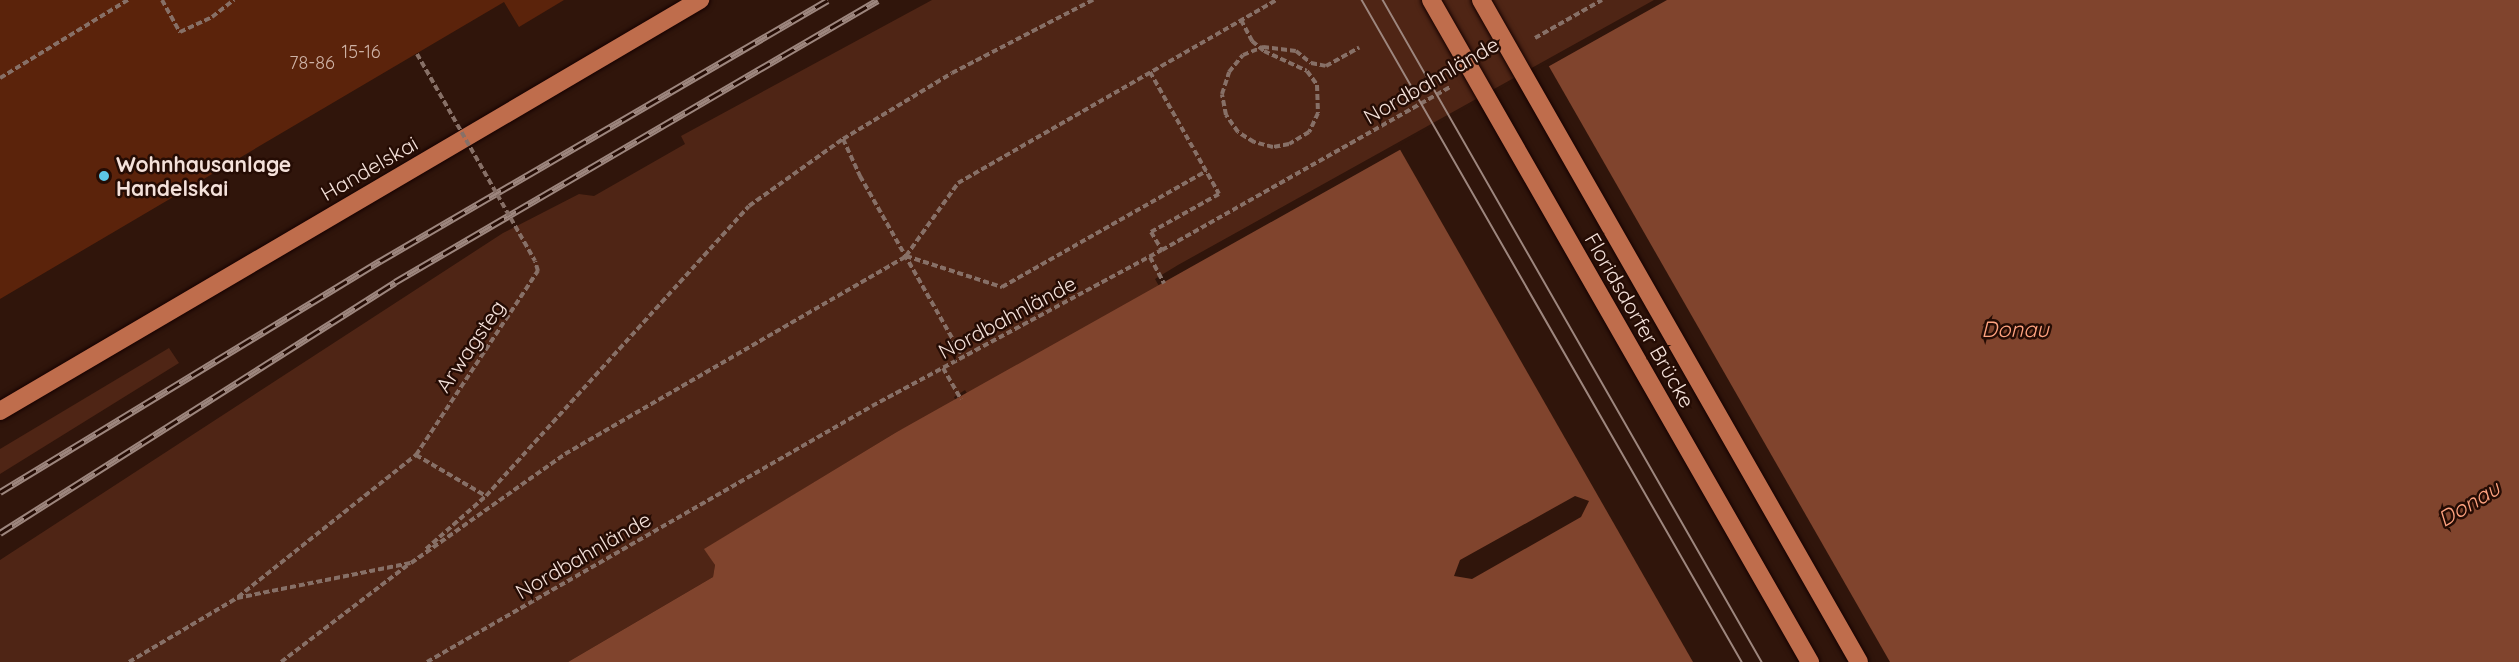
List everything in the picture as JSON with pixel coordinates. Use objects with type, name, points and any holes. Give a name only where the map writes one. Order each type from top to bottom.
[{"type":"main road","name":"Handelskai","points":[[0,411],[700,0]]},
{"type":"main road","name":"Floridsdorfer Brücke","points":[[1431,0],[1810,662]]},
{"type":"main road","name":"Floridsdorfer Brücke","points":[[1482,0],[1859,662]]},
{"type":"path","points":[[0,78],[128,0]]},
{"type":"path","points":[[162,0],[180,32],[212,17],[234,0]]},
{"type":"path","points":[[129,662],[237,598],[411,563],[486,496],[748,206],[843,139],[952,73],[1093,0]]},
{"type":"path","points":[[280,662],[411,563],[565,454],[906,256],[958,183],[1276,0]]},
{"type":"path","name":"Nordbahnlände","points":[[1530,41],[1602,0]]},
{"type":"path","points":[[1241,20],[1252,41],[1264,51],[1307,70],[1317,85],[1317,113],[1309,132],[1289,144],[1273,147],[1254,142],[1238,132],[1226,115],[1222,94],[1229,72],[1243,55],[1263,47],[1296,51],[1311,63],[1326,66],[1359,48]]},
{"type":"path","name":"Arwagsteg","points":[[237,598],[416,455],[538,271],[535,261],[417,54]]},
{"type":"path","points":[[1150,72],[1219,194],[1151,232],[1162,250]]},
{"type":"path","name":"Nordbahnlände","points":[[427,662],[943,368],[1150,257],[1459,82]]},
{"type":"path","points":[[843,139],[963,357]]},
{"type":"path","points":[[906,256],[1002,287],[1206,171]]},
{"type":"path","points":[[1150,257],[1164,283]]},
{"type":"path","points":[[943,368],[961,399]]},
{"type":"path","points":[[416,455],[486,496]]},
{"type":"shaded area","points":[[932,0],[1654,0],[1178,265],[1155,279],[1159,286],[968,395],[965,390],[954,397],[956,402],[895,433],[705,549],[715,565],[713,577],[568,662],[0,662],[0,560],[503,233],[579,194],[594,196],[685,144],[681,136]]},
{"type":"shaded area","points":[[169,348],[179,363],[0,474],[0,449]]},
{"type":"water","name":"Donau","points":[[1667,0],[2519,0],[2519,662],[568,662],[713,577],[715,565],[704,549],[895,433]],"holes":[[[1575,496],[1589,501],[1581,517],[1472,579],[1454,576],[1460,560]]]},
{"type":"pier","points":[[1547,63],[1890,662],[1693,662],[1398,146]]},
{"type":"building","name":"Wohnhausanlage Handelskai","points":[[0,0],[564,0],[519,27],[504,2],[0,299]]},
{"type":"tram line","points":[[1362,0],[1742,662]]},
{"type":"tram line","points":[[1383,0],[1762,662]]},
{"type":"railway","points":[[0,492],[380,261],[828,0]]},
{"type":"railway","points":[[0,533],[395,282],[878,0]]},
{"type":"place","name":"Wohnhausanlage Handelskai","points":[[104,176]]}]
